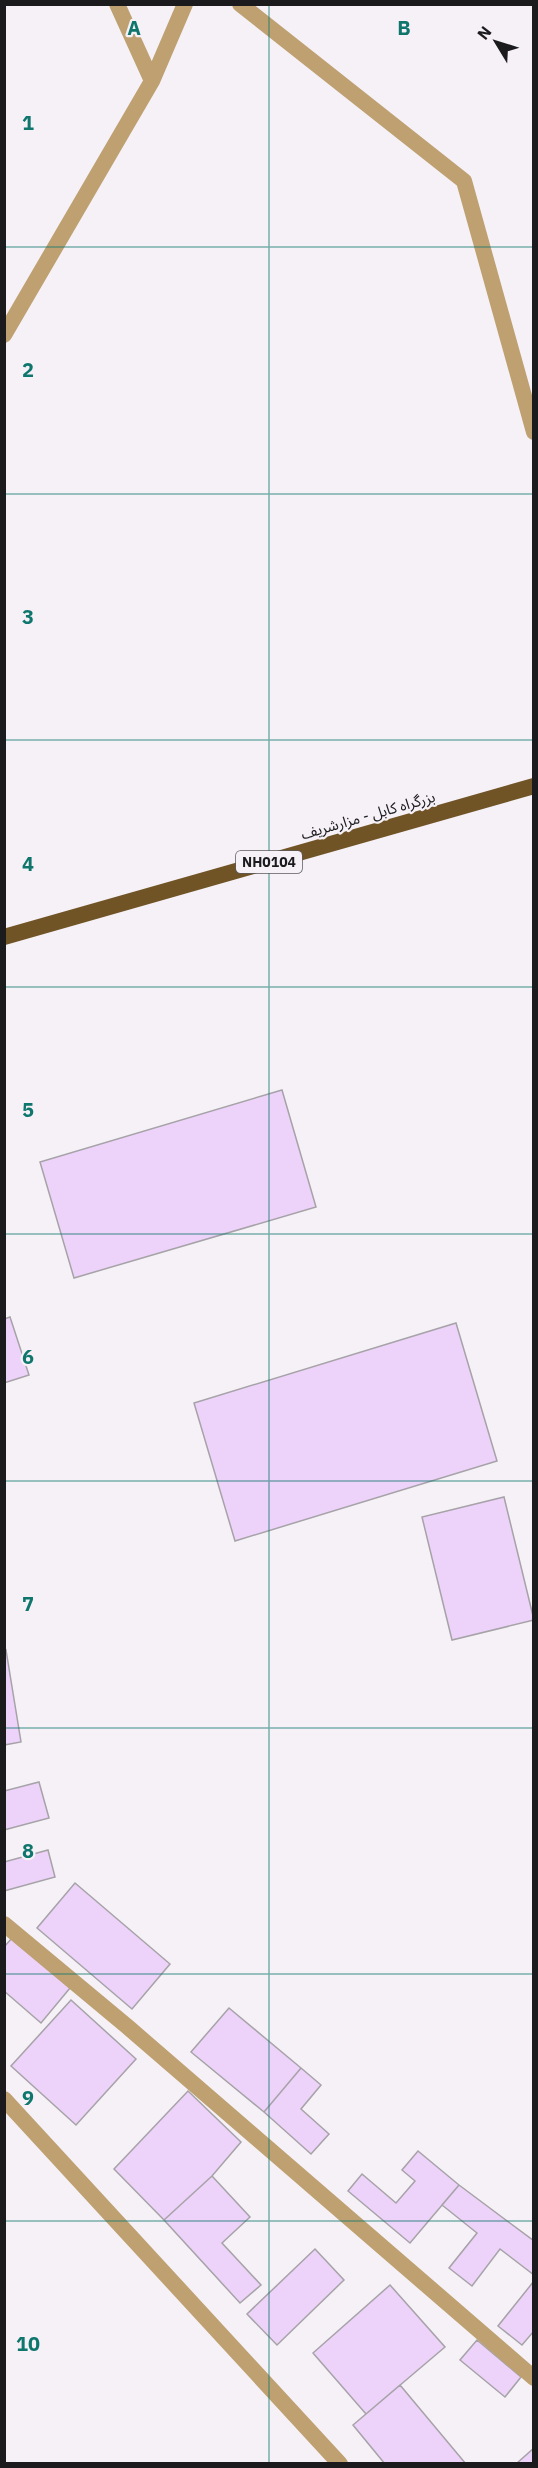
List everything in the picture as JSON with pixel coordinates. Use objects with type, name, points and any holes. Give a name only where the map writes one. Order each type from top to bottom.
[{"type":"highway","name":"بزرگراه کابل - مزارشریف","points":[[4,937],[534,786]]},
{"type":"street","points":[[117,4],[152,81]]},
{"type":"street","points":[[4,336],[152,81],[185,4]]},
{"type":"street","points":[[240,4],[464,181],[534,432]]},
{"type":"street","points":[[4,1924],[129,2028],[534,2378]]},
{"type":"street","points":[[4,2098],[340,2463]]},
{"type":"building","points":[[282,1090],[316,1207],[74,1278],[40,1162]]},
{"type":"building","points":[[10,1317],[29,1375],[4,1383],[4,1319]]},
{"type":"building","points":[[456,1323],[497,1461],[235,1541],[194,1403]]},
{"type":"building","points":[[504,1497],[534,1620],[452,1640],[422,1517]]},
{"type":"building","points":[[6,1650],[21,1742],[4,1745],[4,1651]]},
{"type":"building","points":[[39,1782],[49,1818],[4,1830],[4,1791]]},
{"type":"building","points":[[48,1850],[55,1877],[4,1891],[4,1862]]},
{"type":"building","points":[[75,1883],[170,1964],[132,2009],[37,1928]]},
{"type":"building","points":[[12,1938],[70,1988],[41,2023],[4,1991],[4,1947]]},
{"type":"building","points":[[71,2000],[136,2059],[76,2125],[11,2066]]},
{"type":"building","points":[[229,2008],[301,2068],[264,2112],[191,2052]]},
{"type":"building","points":[[301,2068],[321,2085],[301,2109],[329,2134],[311,2154],[264,2112]]},
{"type":"building","points":[[188,2091],[241,2142],[212,2176],[164,2220],[114,2169]]},
{"type":"building","points":[[418,2151],[459,2185],[410,2243],[348,2191],[362,2174],[396,2203],[415,2181],[402,2170]]},
{"type":"building","points":[[212,2176],[250,2217],[222,2243],[261,2285],[240,2303],[164,2220]]},
{"type":"building","points":[[459,2185],[534,2241],[534,2275],[500,2249],[472,2286],[449,2268],[477,2233],[442,2205]]},
{"type":"building","points":[[315,2249],[344,2280],[277,2345],[247,2314]]},
{"type":"building","points":[[534,2281],[534,2331],[522,2345],[498,2326]]},
{"type":"building","points":[[390,2285],[445,2347],[366,2414],[313,2353]]},
{"type":"building","points":[[477,2340],[521,2377],[505,2397],[460,2360]]},
{"type":"building","points":[[400,2385],[466,2464],[385,2464],[353,2425]]},
{"type":"building","points":[[534,2448],[534,2464],[516,2464]]}]
